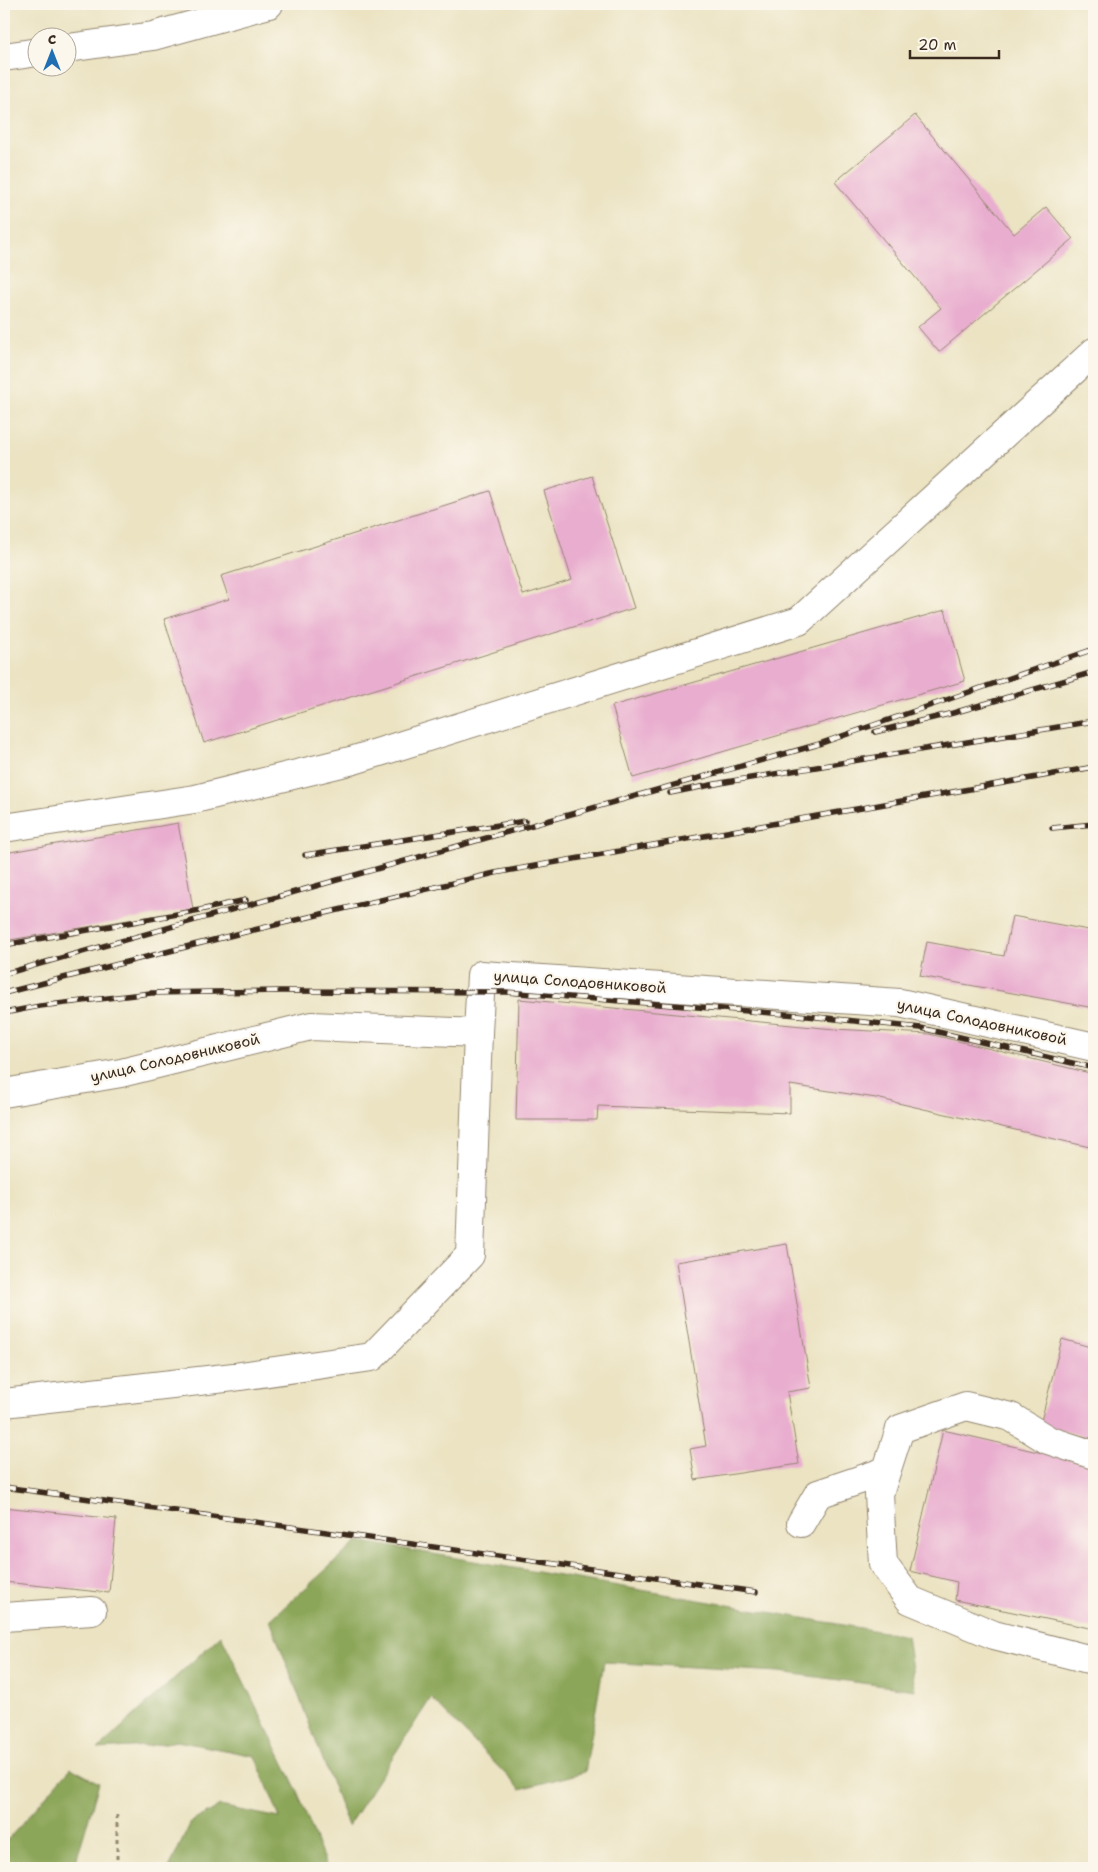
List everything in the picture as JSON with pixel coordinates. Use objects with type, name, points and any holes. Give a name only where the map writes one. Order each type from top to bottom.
[{"type":"street","points":[[78,47],[153,36],[269,4]]},
{"type":"street","points":[[4,57],[28,53]]},
{"type":"street","points":[[4,828],[195,799],[354,760],[799,621],[1094,352]]},
{"type":"street","name":"улица Солодовниковой","points":[[4,1093],[121,1074],[311,1026],[478,1033],[481,975],[900,1003],[1094,1047]]},
{"type":"street","points":[[4,1403],[234,1377],[372,1357],[470,1255],[478,1033]]},
{"type":"street","points":[[1094,1455],[1048,1440],[1011,1417],[966,1406],[900,1429],[879,1494],[883,1564],[910,1600],[994,1635],[1094,1659]]},
{"type":"street","points":[[801,1523],[818,1494],[886,1471]]},
{"type":"street","points":[[4,1617],[92,1611]]},
{"type":"path","points":[[117,1815],[117,1868]]},
{"type":"green space","points":[[358,1541],[907,1636],[915,1690],[779,1672],[604,1662],[585,1772],[520,1789],[431,1698],[348,1826],[270,1620]]},
{"type":"green space","points":[[221,1635],[296,1788],[327,1868],[169,1868],[191,1822],[220,1806],[280,1818],[255,1756],[177,1741],[148,1746],[98,1749]]},
{"type":"green space","points":[[71,1768],[99,1783],[75,1865],[4,1868],[4,1844]]},
{"type":"building","points":[[915,115],[1014,234],[1046,207],[1073,239],[939,352],[918,327],[941,308],[835,182]]},
{"type":"building","points":[[592,476],[634,608],[204,743],[164,619],[229,599],[221,576],[490,491],[523,595],[572,580],[544,491]]},
{"type":"building","points":[[945,610],[965,681],[633,778],[612,706]]},
{"type":"building","points":[[178,823],[193,909],[4,941],[4,853]]},
{"type":"building","points":[[1012,916],[1094,931],[1094,1008],[920,976],[927,942],[1004,956]]},
{"type":"building","points":[[519,999],[834,1029],[929,1034],[1094,1074],[1094,1148],[876,1098],[790,1085],[790,1113],[598,1106],[597,1120],[516,1120]]},
{"type":"building","points":[[787,1244],[811,1388],[787,1392],[799,1464],[695,1480],[690,1449],[706,1446],[676,1262]]},
{"type":"building","points":[[1062,1339],[1094,1348],[1094,1439],[1040,1425]]},
{"type":"building","points":[[943,1430],[1094,1465],[1094,1629],[955,1600],[957,1582],[910,1571]]},
{"type":"building","points":[[4,1507],[116,1519],[109,1593],[4,1582]]},
{"type":"railway","points":[[4,974],[816,745],[1094,649]]},
{"type":"railway","points":[[875,732],[953,713],[1094,672]]},
{"type":"railway","points":[[670,793],[1094,721]]},
{"type":"railway","points":[[4,993],[241,933],[495,873],[1094,767]]},
{"type":"railway","points":[[305,855],[525,821]]},
{"type":"railway","points":[[1052,828],[1094,824]]},
{"type":"railway","points":[[4,945],[246,900]]},
{"type":"railway","points":[[4,1013],[40,1006],[151,993],[282,991],[506,992],[798,1015],[921,1028],[1094,1068]]},
{"type":"railway","points":[[4,1487],[756,1592]]}]
